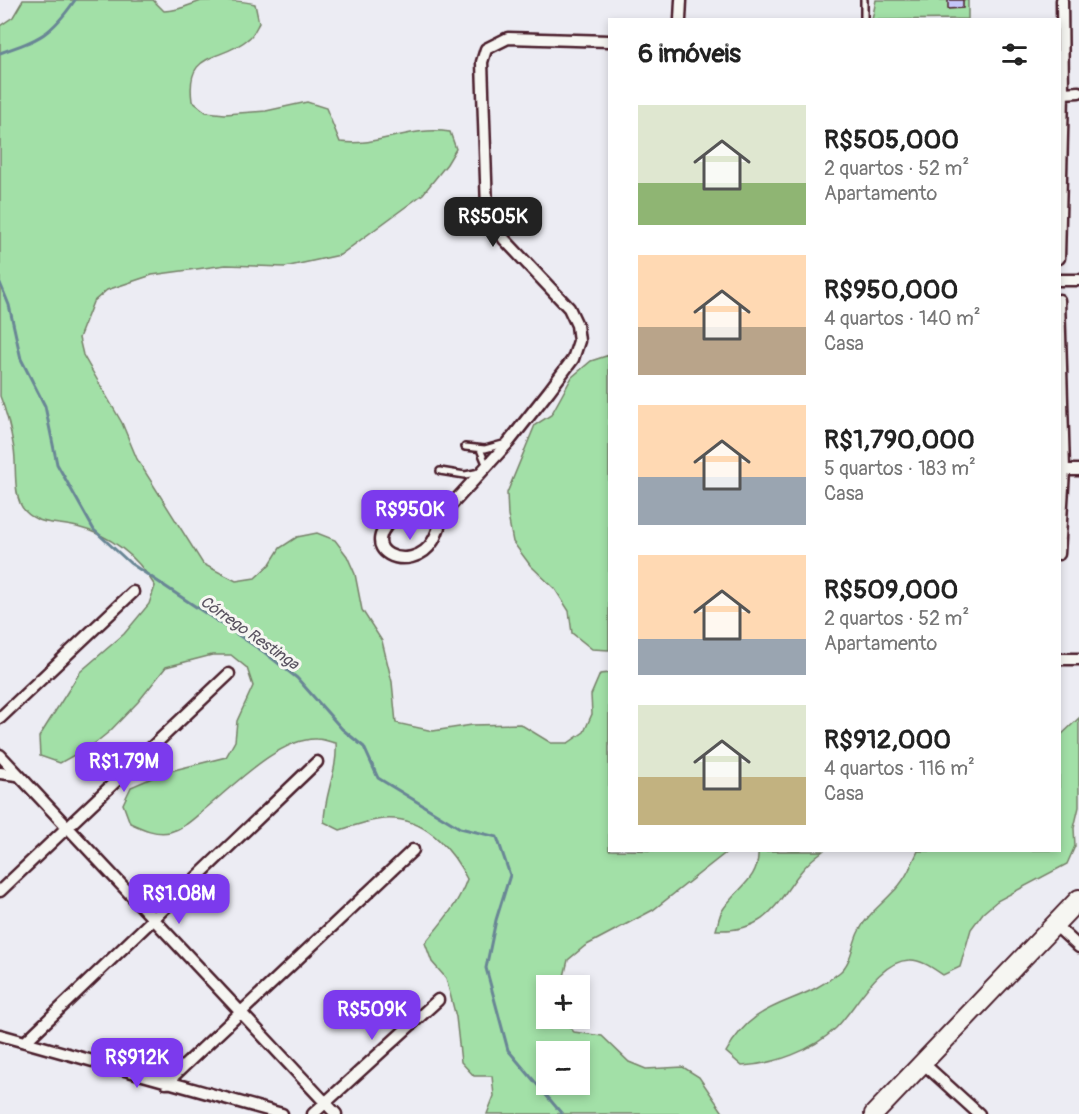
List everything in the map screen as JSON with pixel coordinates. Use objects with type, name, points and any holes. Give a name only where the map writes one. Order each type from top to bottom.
[{"type":"main road","points":[[874,1114],[1079,899]]},
{"type":"street","points":[[680,18],[681,0]]},
{"type":"street","points":[[1061,176],[1062,0]]},
{"type":"street","points":[[443,514],[401,513],[383,533],[380,546],[384,553],[391,558],[410,556],[426,550],[434,541],[443,514],[508,443],[573,358],[579,341],[578,326],[569,308],[504,239],[487,209],[482,62],[486,49],[508,38],[608,41]]},
{"type":"street","points":[[1063,93],[1079,92]]},
{"type":"street","points":[[1061,280],[1079,280]]},
{"type":"street","points":[[1061,368],[1064,470],[1061,520]]},
{"type":"street","points":[[1064,470],[1079,470]]},
{"type":"street","points":[[0,718],[133,592]]},
{"type":"street","points":[[1061,659],[1079,659]]},
{"type":"street","points":[[0,891],[229,674]]},
{"type":"street","points":[[0,755],[336,1114]]},
{"type":"street","points":[[25,1042],[317,762]]},
{"type":"street","points":[[0,773],[17,775]]},
{"type":"street","points":[[166,1083],[413,850]]},
{"type":"street","points":[[1055,925],[1079,947]]},
{"type":"street","points":[[313,1114],[438,1000]]},
{"type":"street","points":[[0,1035],[282,1114]]},
{"type":"street","points":[[923,1063],[979,1114]]},
{"type":"lane","points":[[864,0],[864,18]]},
{"type":"lane","points":[[465,447],[480,448],[508,443]]},
{"type":"lane","points":[[440,471],[465,475],[484,468],[480,448]]},
{"type":"green space","points":[[23,0],[153,0],[164,11],[179,9],[201,1],[221,0],[255,4],[259,23],[251,36],[237,46],[199,65],[194,73],[191,84],[192,101],[206,112],[225,114],[266,111],[307,102],[326,108],[340,142],[369,142],[422,131],[450,132],[456,149],[423,194],[340,255],[285,267],[226,265],[152,275],[107,290],[93,302],[79,338],[83,355],[122,423],[137,459],[203,564],[236,581],[255,578],[270,564],[280,548],[297,537],[317,533],[335,540],[347,556],[355,574],[362,610],[382,641],[392,682],[396,723],[433,731],[472,725],[520,724],[551,743],[568,743],[584,732],[592,714],[591,695],[600,674],[608,673],[608,852],[727,852],[653,910],[585,946],[568,960],[564,975],[536,975],[536,1029],[571,1029],[574,1032],[602,1036],[629,1062],[646,1069],[683,1067],[699,1077],[724,1114],[487,1114],[494,1096],[492,1076],[474,1076],[461,1062],[456,1017],[446,978],[432,962],[425,943],[454,905],[467,879],[455,858],[438,840],[429,832],[407,821],[381,819],[340,830],[324,822],[335,764],[336,743],[322,739],[303,741],[272,754],[193,819],[170,832],[155,832],[130,823],[123,804],[131,787],[166,772],[226,757],[235,741],[237,721],[253,686],[247,668],[231,655],[212,655],[166,667],[138,702],[94,744],[60,763],[40,756],[39,737],[80,672],[124,634],[149,604],[155,586],[131,556],[101,535],[77,527],[36,519],[25,511],[18,498],[13,442],[0,396],[0,26],[13,17]]},
{"type":"green space","points":[[876,0],[968,0],[968,18],[872,18]]},
{"type":"green space","points":[[608,355],[608,650],[592,649],[572,633],[569,611],[555,589],[530,565],[513,542],[508,516],[507,493],[535,425],[551,415],[572,377],[591,361]]},
{"type":"green space","points":[[1079,718],[1079,807],[1074,828],[1075,846],[1067,864],[997,901],[983,913],[971,929],[960,967],[943,975],[918,961],[898,962],[887,968],[868,987],[836,1028],[804,1050],[780,1059],[742,1066],[726,1052],[738,1034],[765,1011],[809,992],[844,968],[862,925],[901,883],[918,852],[1061,852],[1061,735]]},
{"type":"green space","points":[[758,852],[822,852],[808,863],[778,903],[755,923],[738,929],[716,930],[722,911],[746,884],[758,861]]},
{"type":"building","points":[[948,0],[963,0],[963,8],[948,9]]},
{"type":"waterway","name":"Córrego Restinga","points":[[0,53],[44,34],[59,21],[75,0]]},
{"type":"waterway","name":"Córrego Restinga","points":[[0,283],[9,305],[21,359],[45,406],[57,464],[94,530],[130,563],[264,652],[297,678],[342,729],[364,747],[378,778],[460,828],[497,837],[510,875],[496,920],[486,968],[508,1050],[562,1114]]}]
